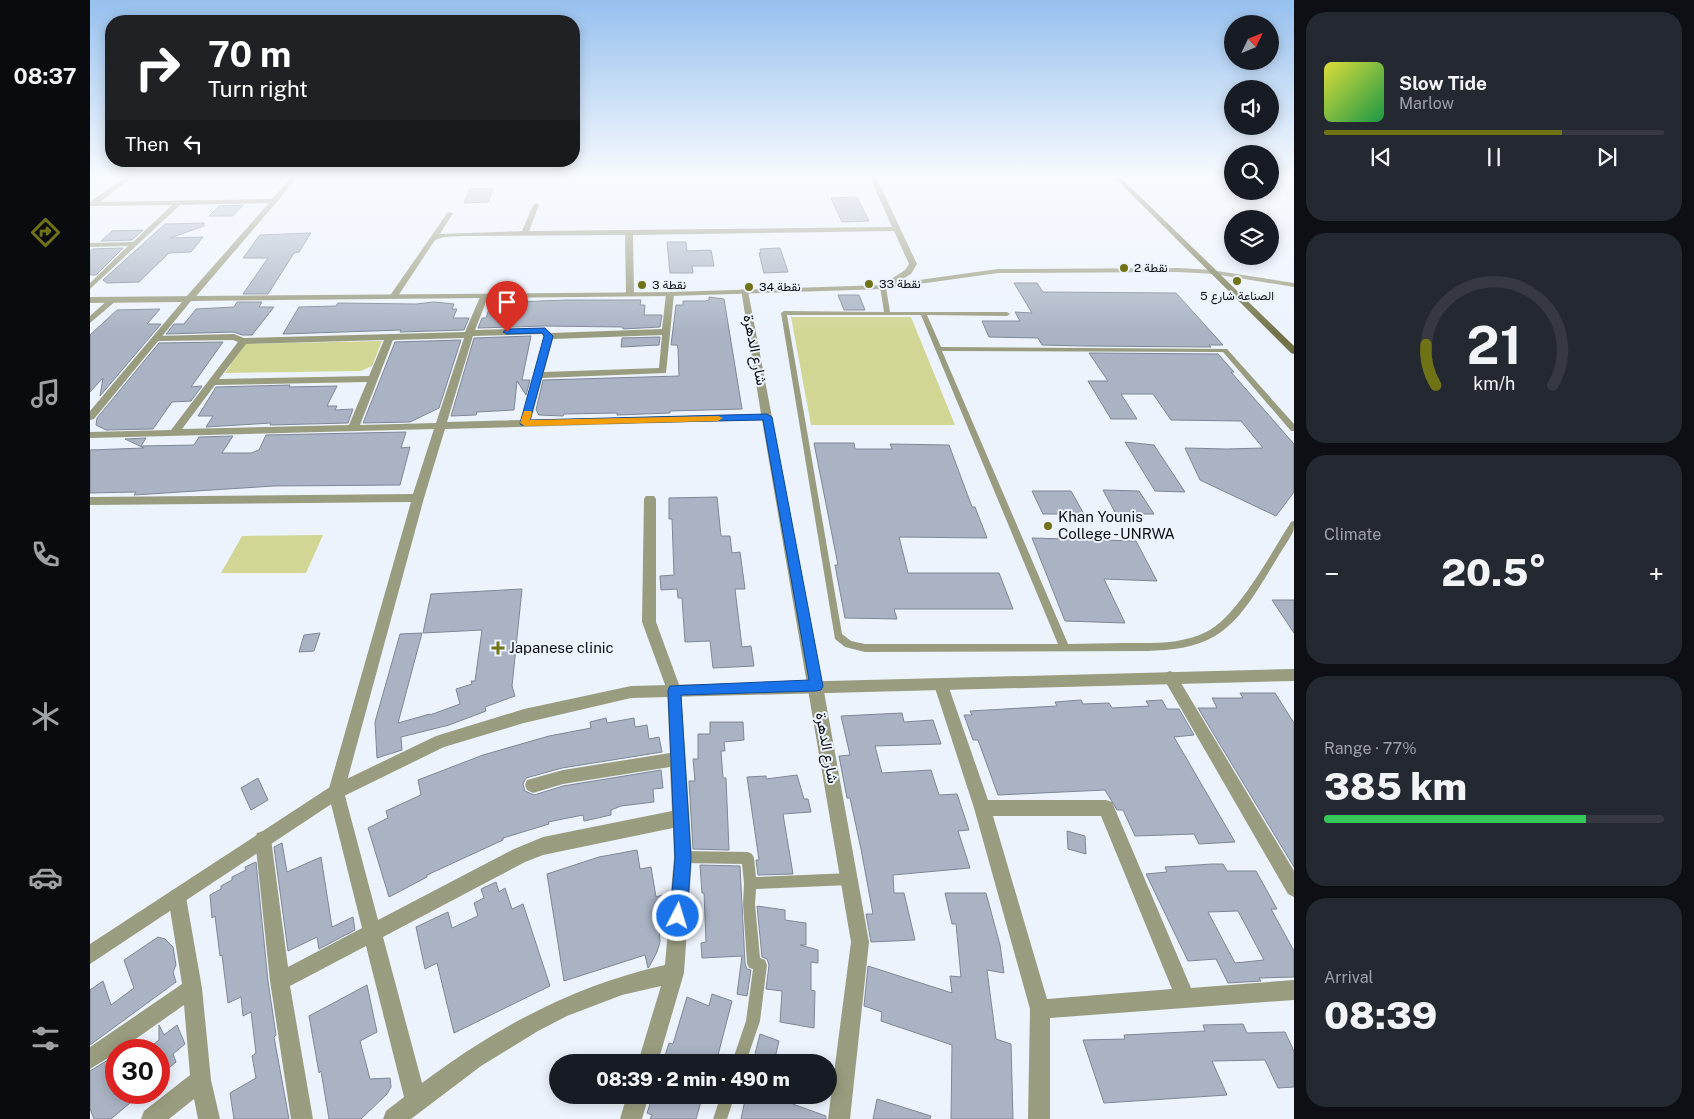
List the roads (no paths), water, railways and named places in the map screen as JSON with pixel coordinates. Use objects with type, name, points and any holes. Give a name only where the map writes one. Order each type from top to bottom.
[{"type":"main road","points":[[1170,229],[1294,351]]},
{"type":"street","points":[[90,287],[151,229]]},
{"type":"street","points":[[90,417],[249,229]]},
{"type":"street","points":[[393,297],[439,229]]},
{"type":"street","points":[[525,233],[526,229]]},
{"type":"street","points":[[432,239],[443,235],[464,234],[883,229]]},
{"type":"street","points":[[883,287],[908,272],[913,264],[898,229]]},
{"type":"street","points":[[629,233],[630,294]]},
{"type":"street","points":[[90,245],[135,244]]},
{"type":"street","points":[[90,300],[670,294],[883,287],[998,271],[1178,270],[1214,272],[1294,285]]},
{"type":"street","name":"شارع الدهرة","points":[[744,291],[816,686],[860,942],[839,1119]]},
{"type":"street","points":[[538,375],[664,371],[670,294]]},
{"type":"street","points":[[416,1101],[336,792],[418,498],[469,334],[484,297]]},
{"type":"street","points":[[90,320],[112,300]]},
{"type":"street","points":[[157,338],[234,337],[243,341],[545,331],[549,336]]},
{"type":"street","points":[[549,336],[666,332]]},
{"type":"street","points":[[353,428],[390,336]]},
{"type":"street","points":[[525,423],[549,336]]},
{"type":"street","points":[[174,432],[243,341]]},
{"type":"street","points":[[212,382],[373,379]]},
{"type":"street","points":[[90,434],[767,417]]},
{"type":"street","points":[[90,501],[418,498]]},
{"type":"street","points":[[650,499],[649,622],[674,690],[683,858],[674,973],[650,1054]]},
{"type":"street","points":[[90,955],[176,896],[336,792],[441,741],[524,716],[631,692],[816,686],[941,686],[1170,677],[1294,675]]},
{"type":"street","points":[[1170,677],[1294,888]]},
{"type":"street","points":[[941,686],[982,808],[1040,1008],[1039,1119]]},
{"type":"street","points":[[533,785],[563,777],[677,759]]},
{"type":"street","points":[[982,808],[1106,808],[1185,998]]},
{"type":"street","points":[[280,981],[520,855],[543,846],[680,818]]},
{"type":"street","points":[[263,839],[280,981],[302,1119]]},
{"type":"street","points":[[176,896],[192,988],[201,1080],[209,1119]]},
{"type":"street","points":[[394,1119],[498,1042],[556,1010],[623,985],[674,973]]},
{"type":"street","points":[[90,1059],[192,988]]},
{"type":"street","points":[[1040,1008],[1294,990]]},
{"type":"street","points":[[152,1119],[201,1080]]},
{"type":"street","points":[[630,1119],[635,1104]]},
{"type":"lane","points":[[883,287],[886,313]]},
{"type":"lane","points":[[1007,314],[784,313],[838,636],[848,644],[865,648],[1065,648],[1176,645],[1196,640],[1213,633],[1234,616],[1294,524]]},
{"type":"lane","points":[[923,314],[1065,648]]},
{"type":"lane","points":[[938,349],[1225,350],[1294,429]]},
{"type":"lane","points":[[683,858],[748,858],[753,956],[754,963],[760,965],[752,1021],[742,1054]]},
{"type":"lane","points":[[750,883],[850,879]]},
{"type":"lane","points":[[720,1119],[725,1104]]},
{"type":"place","name":"نقطة 2","points":[[1124,268]]},
{"type":"place","name":"الصناعة شارع 5","points":[[1237,281]]},
{"type":"place","name":"نقطة 33","points":[[869,284]]},
{"type":"place","name":"نقطة 3","points":[[642,285]]},
{"type":"place","name":"نقطة 34","points":[[749,287]]},
{"type":"place","name":"Khan Younis College - UNRWA","points":[[1048,526]]},
{"type":"place","name":"Japanese clinic","points":[[498,648]]}]
